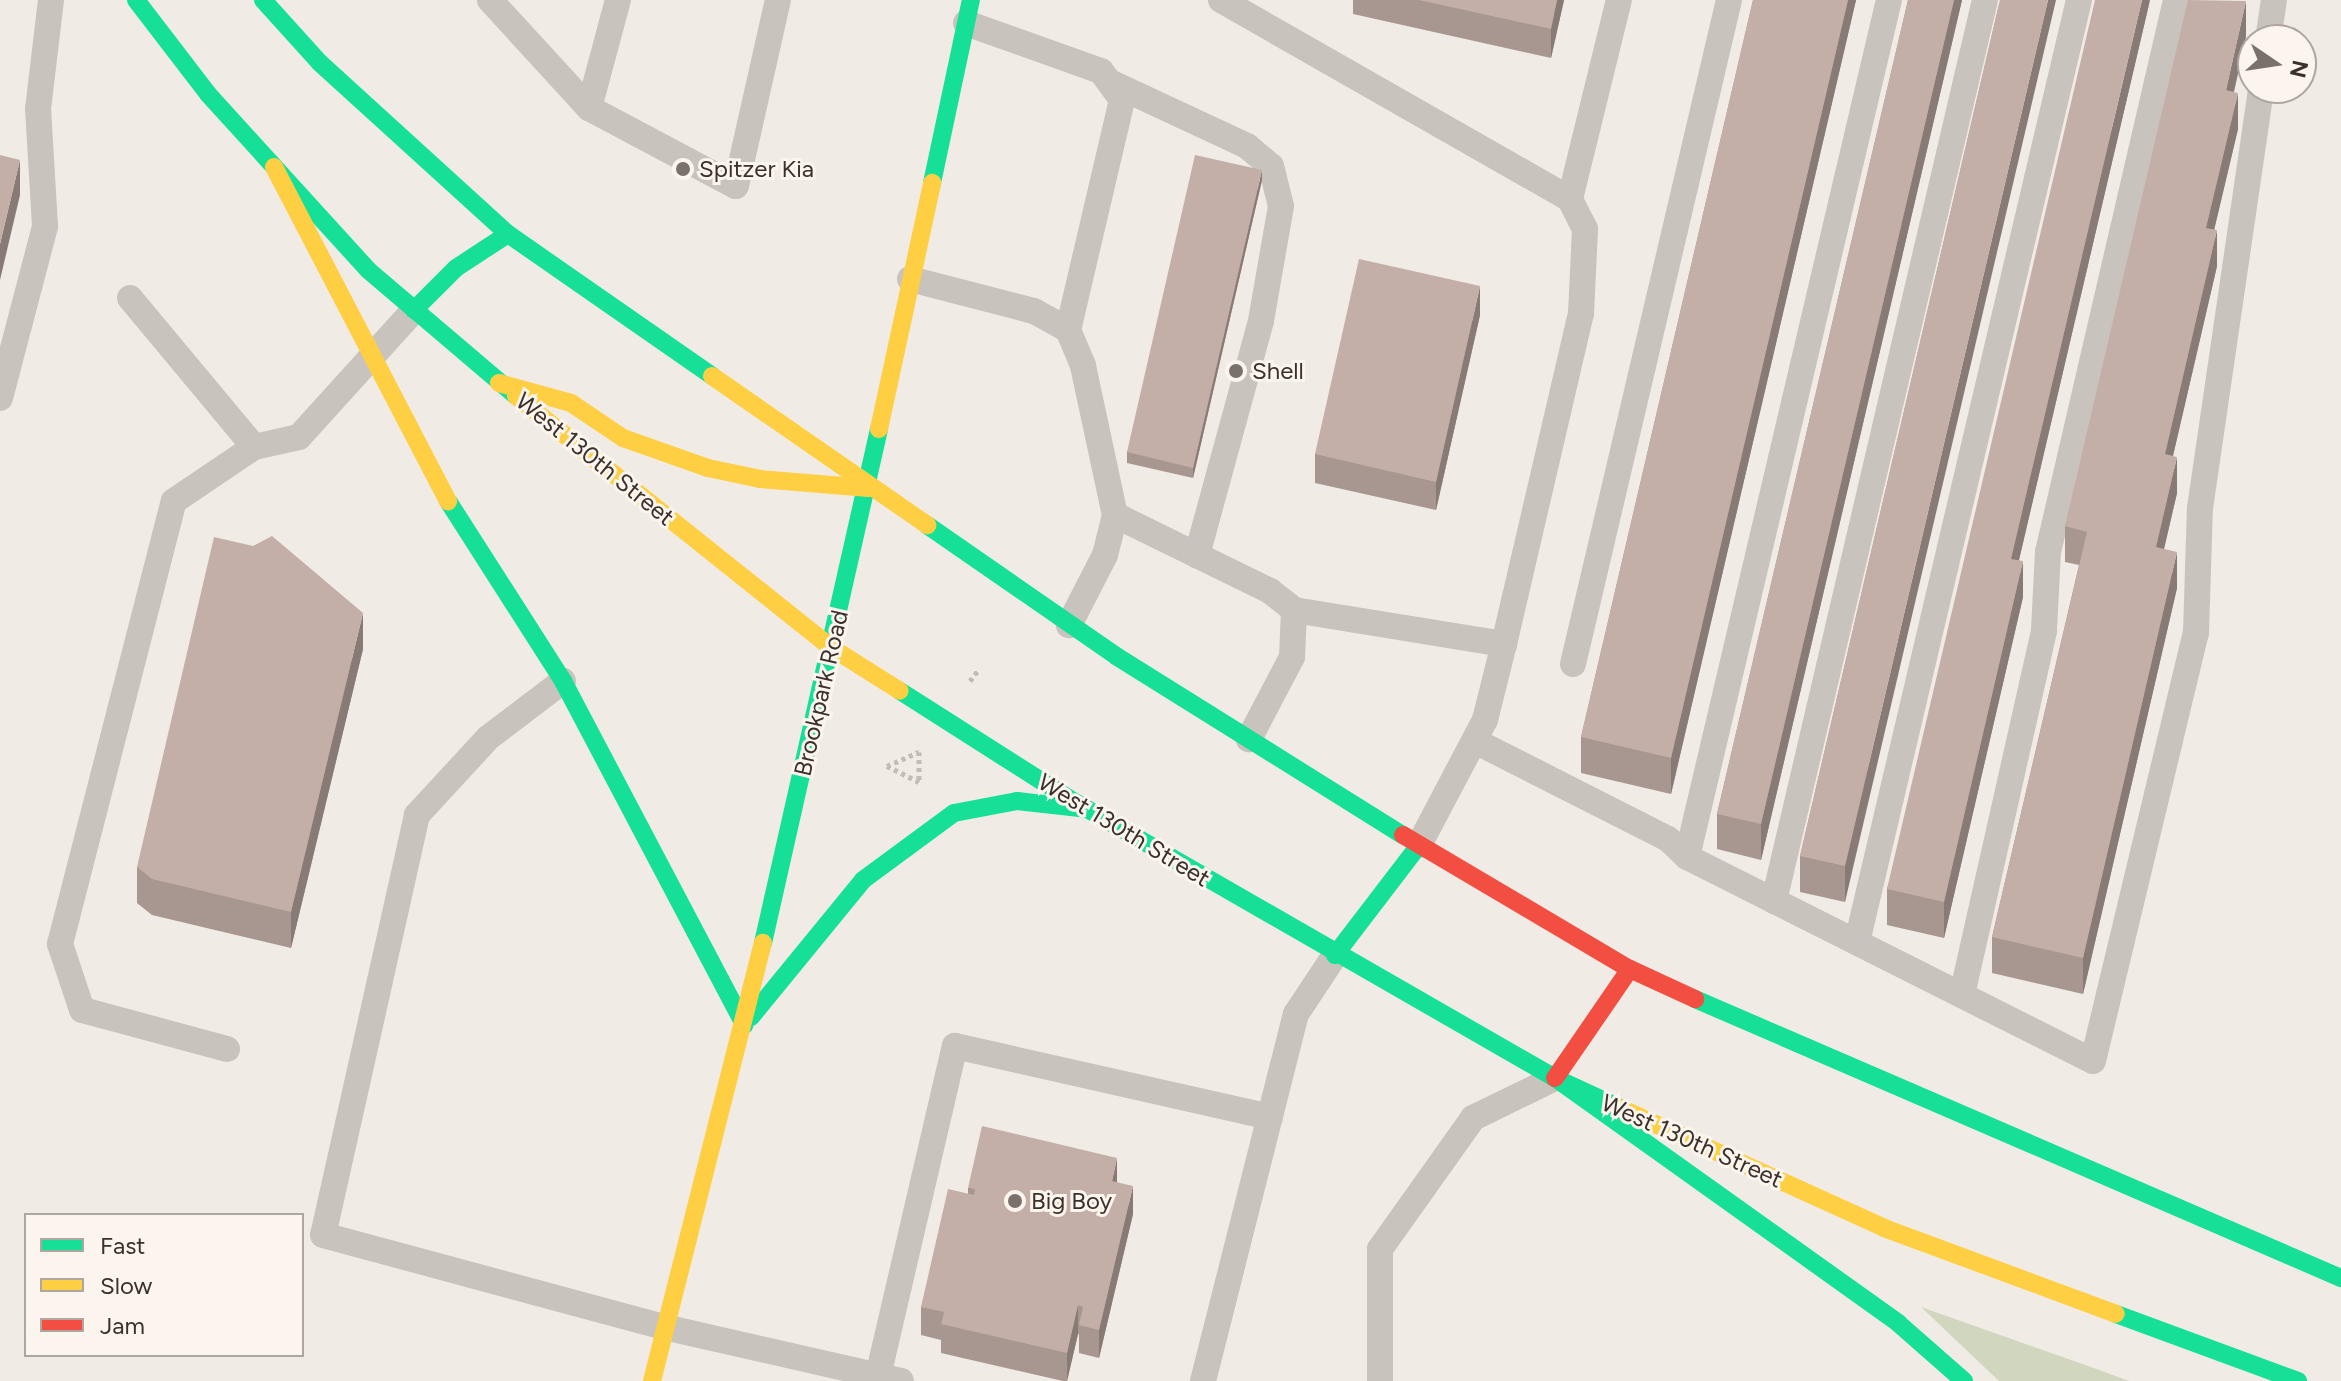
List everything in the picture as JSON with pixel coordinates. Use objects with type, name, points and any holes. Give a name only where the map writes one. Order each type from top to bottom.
[{"type":"main road","name":"West 130th Street","points":[[136,0],[208,94],[368,270],[499,383],[832,648],[1087,809],[1335,955],[1555,1078],[1884,1228],[2298,1381]]},
{"type":"main road","points":[[263,0],[320,63],[508,234],[1069,625],[1419,845],[1630,969],[1949,1113],[2341,1278]]},
{"type":"main road","name":"Brookpark Road","points":[[652,1381],[744,1025],[832,648],[869,488],[910,279],[969,11]]},
{"type":"main road","points":[[274,167],[430,472],[563,681],[744,1025],[863,880],[954,813],[1017,801],[1087,809]]},
{"type":"main road","points":[[414,310],[456,268],[508,234]]},
{"type":"main road","points":[[499,383],[571,403],[623,438],[708,468],[760,479],[869,488]]},
{"type":"main road","points":[[1335,955],[1419,845]]},
{"type":"main road","points":[[1630,969],[1555,1078],[1898,1323],[1964,1381]]},
{"type":"lane","points":[[0,398],[45,226],[38,109],[51,0]]},
{"type":"lane","points":[[490,0],[589,108],[736,186],[778,0]]},
{"type":"lane","points":[[589,108],[618,0]]},
{"type":"lane","points":[[1221,0],[1570,199],[1585,229],[1581,314],[1485,720],[1419,845]]},
{"type":"lane","points":[[1570,199],[1619,0]]},
{"type":"lane","points":[[1573,664],[1729,0]]},
{"type":"lane","points":[[1687,857],[1889,0]]},
{"type":"lane","points":[[1774,901],[1985,0]]},
{"type":"lane","points":[[1857,942],[2079,0]]},
{"type":"lane","points":[[1962,995],[2044,630],[2048,552],[2176,0]]},
{"type":"lane","points":[[2270,24],[2274,0]]},
{"type":"lane","points":[[969,11],[1101,71],[1122,100],[1068,330],[1083,366],[1115,515],[1105,555],[1069,625]]},
{"type":"lane","points":[[1112,83],[1247,146],[1271,166],[1281,206],[1261,321],[1197,555]]},
{"type":"lane","points":[[1475,741],[1668,839],[1687,857],[2093,1061],[2196,633],[2200,508],[2259,104]]},
{"type":"lane","points":[[910,279],[1034,311],[1068,330]]},
{"type":"lane","points":[[130,298],[254,447]]},
{"type":"lane","points":[[227,1049],[82,1010],[60,944],[174,501],[254,447],[299,437],[414,310]]},
{"type":"lane","points":[[1115,515],[1270,591],[1294,610],[1504,644]]},
{"type":"lane","points":[[1249,739],[1292,657],[1294,610]]},
{"type":"lane","points":[[563,681],[488,738],[417,815],[323,1235],[664,1327],[889,1378],[955,1046],[1270,1117]]},
{"type":"lane","points":[[1203,1381],[1296,1014],[1335,955]]},
{"type":"lane","points":[[1380,1381],[1380,1249],[1473,1118],[1555,1078]]},
{"type":"path","points":[[919,752],[919,782],[898,771],[887,766],[919,752]]},
{"type":"green space","points":[[1921,1307],[2091,1367],[2129,1381],[1999,1381]]},
{"type":"building","points":[[1419,0],[1557,0],[1551,29]]},
{"type":"building","points":[[1753,0],[1848,0],[1671,758],[1581,737]]},
{"type":"building","points":[[1908,0],[1954,0],[1761,824],[1717,814]]},
{"type":"building","points":[[2000,0],[2048,0],[1845,866],[1800,856]]},
{"type":"building","points":[[2095,0],[2142,0],[2011,559],[2023,561],[1944,902],[1887,889]]},
{"type":"building","points":[[2188,0],[2246,1],[2241,24],[2237,24],[2237,41],[2226,90],[2237,93],[2237,97],[2206,228],[2217,230],[2165,454],[2177,457],[2156,547],[2177,552],[2083,958],[1992,937],[2087,532],[2065,526]]},
{"type":"building","points":[[0,155],[20,160],[0,244]]},
{"type":"building","points":[[1195,155],[1262,170],[1193,468],[1127,452]]},
{"type":"building","points":[[1359,259],[1480,286],[1436,482],[1315,454]]},
{"type":"building","points":[[272,536],[363,613],[291,912],[152,879],[137,867],[214,537],[253,546]]},
{"type":"building","points":[[982,1126],[1117,1158],[1112,1181],[1133,1186],[1099,1330],[1079,1325],[1083,1307],[1078,1305],[1067,1353],[941,1324],[944,1312],[921,1307],[948,1189],[974,1195],[975,1189],[968,1188]]},
{"type":"traffic: fast","points":[[136,0],[208,94],[368,270],[516,396]]},
{"type":"traffic: fast","points":[[263,0],[320,63],[508,234],[712,376]]},
{"type":"traffic: fast","points":[[932,183],[971,0]]},
{"type":"traffic: fast","points":[[414,310],[456,268],[508,234]]},
{"type":"traffic: fast","points":[[763,943],[879,429]]},
{"type":"traffic: fast","points":[[448,501],[563,681],[744,1025]]},
{"type":"traffic: fast","points":[[927,525],[1116,656],[1403,835]]},
{"type":"traffic: fast","points":[[900,691],[1068,798],[1555,1078],[1620,1108]]},
{"type":"traffic: fast","points":[[751,1017],[863,880],[954,813],[1017,801],[1087,809]]},
{"type":"traffic: fast","points":[[1335,955],[1419,845]]},
{"type":"traffic: fast","points":[[1695,999],[2341,1278]]},
{"type":"traffic: fast","points":[[1555,1078],[1898,1323],[1964,1381]]},
{"type":"traffic: fast","points":[[2116,1314],[2298,1381]]},
{"type":"traffic: slow","points":[[274,167],[448,501]]},
{"type":"traffic: slow","points":[[879,429],[932,183]]},
{"type":"traffic: slow","points":[[712,376],[927,525]]},
{"type":"traffic: slow","points":[[499,383],[571,403],[623,438],[708,468],[760,479],[869,488]]},
{"type":"traffic: slow","points":[[516,396],[832,648],[900,691]]},
{"type":"traffic: slow","points":[[652,1381],[763,943]]},
{"type":"traffic: slow","points":[[1620,1108],[1884,1228],[2116,1314]]},
{"type":"traffic: jam","points":[[1403,835],[1630,969],[1695,999]]},
{"type":"traffic: jam","points":[[1555,1078],[1630,969]]},
{"type":"place","name":"Spitzer Kia","points":[[683,169]]},
{"type":"place","name":"Shell","points":[[1236,371]]},
{"type":"place","name":"Big Boy","points":[[1015,1201]]}]
